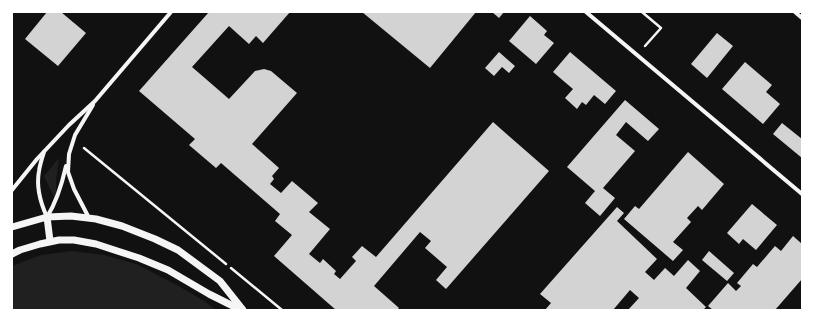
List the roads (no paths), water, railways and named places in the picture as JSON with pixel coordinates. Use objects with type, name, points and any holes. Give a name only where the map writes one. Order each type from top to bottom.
[{"type":"street","points":[[12,190],[37,159],[69,124],[95,101],[171,12]]},
{"type":"street","points":[[586,12],[802,194]]},
{"type":"street","points":[[795,12],[802,18]]},
{"type":"street","points":[[47,217],[54,206],[60,191],[74,140],[95,101]]},
{"type":"street","points":[[45,151],[39,169],[38,179],[41,204],[47,217],[50,241]]},
{"type":"street","points":[[69,154],[68,172],[71,182],[89,218]]},
{"type":"street","points":[[12,227],[47,217],[71,216],[96,219],[122,226],[178,250],[220,281],[242,310]]},
{"type":"street","points":[[12,254],[50,241],[74,240],[96,244],[139,258],[168,270],[209,294],[242,310]]}]
